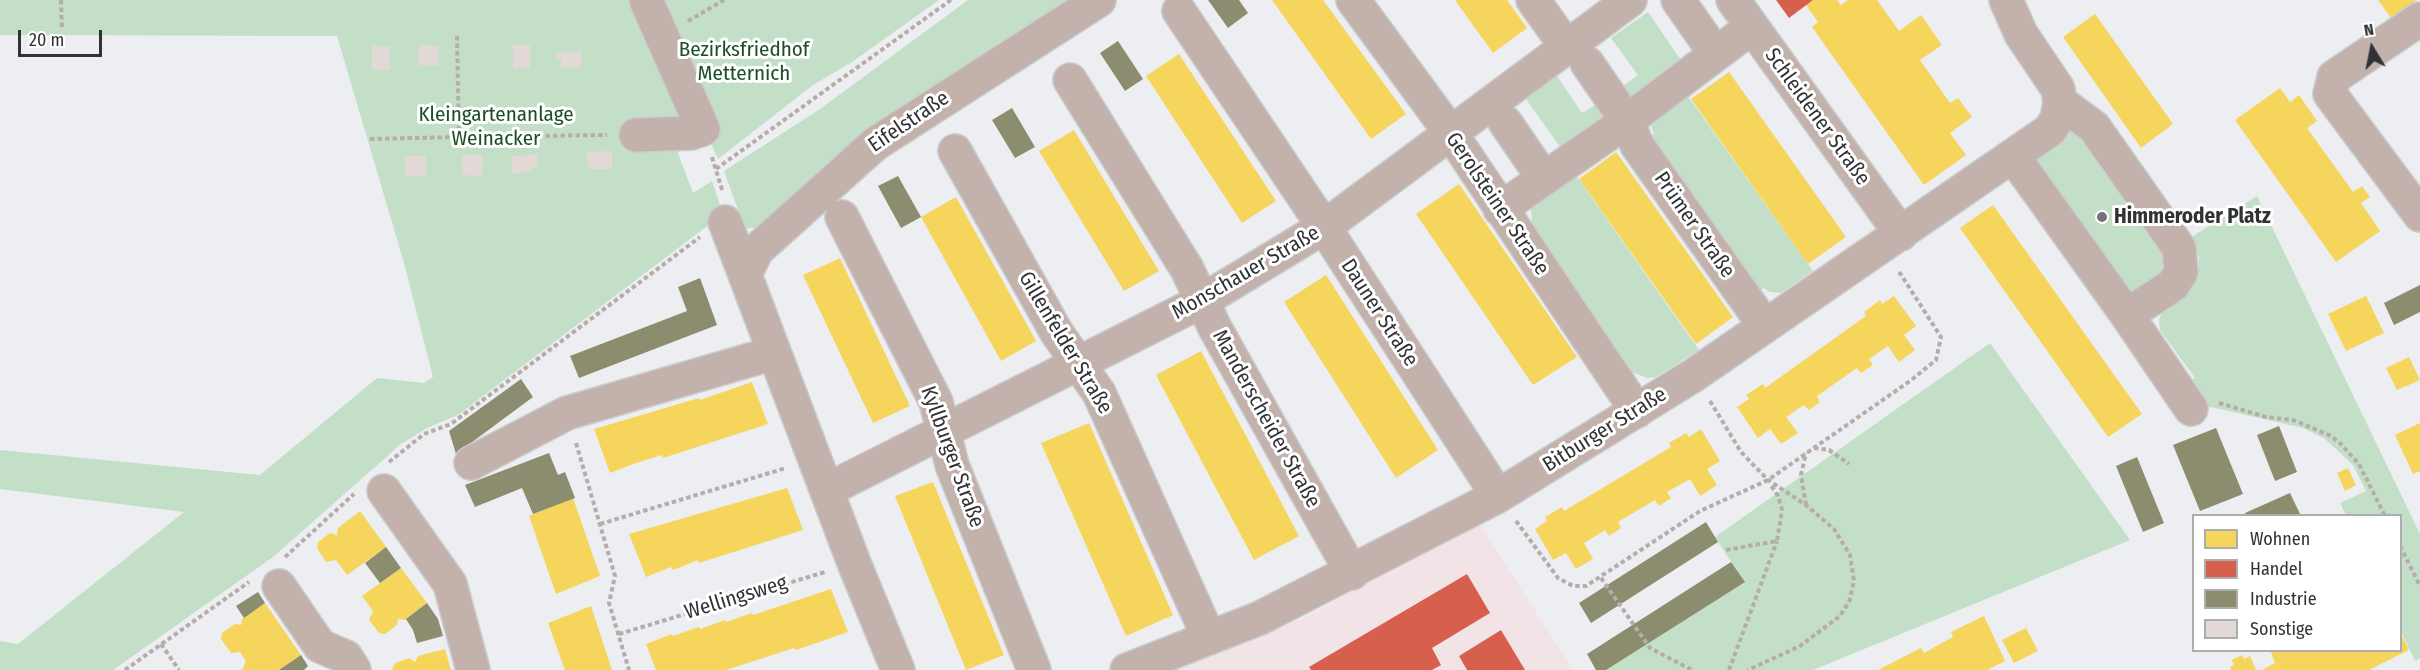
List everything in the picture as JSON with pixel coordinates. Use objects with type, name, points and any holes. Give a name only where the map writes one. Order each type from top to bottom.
[{"type":"street","points":[[636,135],[691,133],[703,129],[646,0]]},
{"type":"street","name":"Eifelstraße","points":[[745,274],[757,250],[875,144],[1099,0]]},
{"type":"street","name":"Gerolsteiner Straße","points":[[1353,0],[1450,132],[1637,411]]},
{"type":"street","name":"Prümer Straße","points":[[1533,0],[1589,68],[1627,121],[1637,145],[1765,326]]},
{"type":"street","name":"Monschauer Straße","points":[[827,490],[1202,301],[1324,227],[1450,132],[1589,68],[1630,0]]},
{"type":"street","name":"Schleidener Straße","points":[[1733,0],[1892,240]]},
{"type":"street","points":[[2006,0],[2021,34],[2058,89],[2055,116],[2094,127],[2179,248],[2181,272],[2173,285],[2127,315]]},
{"type":"street","name":"Dauner Straße","points":[[1179,11],[1324,227],[1498,496]]},
{"type":"street","points":[[1688,13],[1715,53]]},
{"type":"street","points":[[2420,19],[2334,77],[2330,94],[2420,215]]},
{"type":"street","points":[[1500,209],[1627,121],[1752,27]]},
{"type":"street","name":"Manderscheider Straße","points":[[1070,80],[1186,268],[1352,573]]},
{"type":"street","name":"Bitburger Straße","points":[[1127,670],[1260,618],[1352,573],[1498,496],[1694,375],[1892,240],[2013,156],[2055,116]]},
{"type":"street","points":[[1515,138],[1544,179]]},
{"type":"street","name":"Gillenfelder Straße","points":[[955,151],[1056,333],[1099,393],[1209,638]]},
{"type":"street","points":[[2013,156],[2127,315],[2203,405]]},
{"type":"street","name":"Kyllburger Straße","points":[[842,217],[936,402],[952,465],[1034,670]]},
{"type":"street","points":[[724,222],[854,563],[898,670]]},
{"type":"street","points":[[471,464],[567,413],[774,353]]},
{"type":"street","points":[[374,484],[450,584],[473,670]]},
{"type":"street","points":[[271,575],[320,646],[346,657],[354,670]]},
{"type":"path","points":[[61,0],[62,30]]},
{"type":"path","points":[[661,36],[724,0]]},
{"type":"path","points":[[125,670],[161,644],[271,575],[374,484],[424,434],[451,424],[705,232],[724,222],[723,190],[716,170],[951,0]]},
{"type":"path","points":[[457,36],[459,136]]},
{"type":"path","points":[[370,139],[636,135]]},
{"type":"path","points":[[1498,496],[1558,578],[1573,586],[1586,586],[1603,580],[1700,512],[1768,480],[1910,381],[1936,360],[1941,337],[1892,240]]},
{"type":"path","points":[[1694,375],[1741,452],[1768,480],[1834,529],[1850,555],[1854,582],[1849,602],[1840,616],[1800,646],[1748,670]]},
{"type":"path","points":[[2203,405],[2311,425],[2329,435],[2339,442],[2359,464],[2384,514]]},
{"type":"path","points":[[567,413],[615,576],[609,603],[629,670]]},
{"type":"path","points":[[1813,447],[1828,450],[1849,464]]},
{"type":"path","points":[[1806,506],[1801,475],[1807,452]]},
{"type":"path","points":[[600,524],[815,459]]},
{"type":"path","points":[[1729,670],[1777,541],[1782,510],[1778,496],[1768,480]]},
{"type":"path","points":[[1726,549],[1777,541]]},
{"type":"path","points":[[2402,550],[2420,586]]},
{"type":"path","name":"Wellingsweg","points":[[619,634],[854,563]]},
{"type":"path","points":[[1603,580],[1650,648],[1692,670]]},
{"type":"path","points":[[161,644],[179,670]]},
{"type":"shaded area","points":[[1478,521],[1573,670],[1177,670],[1303,619]]},
{"type":"green space","name":"Kleingartenanlage Weinacker","points":[[0,0],[639,0],[691,133],[678,153],[693,193],[712,181],[723,214],[458,415],[427,428],[401,444],[273,557],[113,670],[0,670],[0,641],[18,644],[184,512],[0,489],[0,450],[260,475],[377,378],[424,383],[433,377],[404,263],[337,36],[0,35]]},
{"type":"green space","name":"Bezirksfriedhof Metternich","points":[[649,0],[939,0],[852,62],[813,85],[718,159]]},
{"type":"green space","points":[[968,0],[1072,0],[883,119],[824,165],[759,227],[745,229],[724,171],[820,109]]},
{"type":"green space","points":[[1648,12],[1685,66],[1632,103],[1621,87],[1638,75],[1611,38]]},
{"type":"green space","points":[[1557,76],[1582,113],[1600,102],[1611,117],[1563,151],[1526,99]]},
{"type":"green space","points":[[1687,95],[1813,271],[1781,293],[1769,292],[1764,288],[1758,292],[1647,138],[1654,134],[1651,126],[1655,116]]},
{"type":"green space","points":[[2080,132],[2165,245],[2167,272],[2146,291],[2129,293],[2041,182],[2035,155],[2060,133]]},
{"type":"green space","points":[[1575,174],[1699,350],[1656,377],[1647,378],[1635,373],[1629,377],[1525,224],[1532,220],[1531,208],[1535,203]]},
{"type":"green space","points":[[2257,196],[2420,534],[2420,658],[2415,661],[2402,633],[2402,514],[2346,514],[2340,503],[2366,491],[2353,465],[2325,439],[2303,428],[2202,405],[2185,386],[2195,378],[2160,330],[2159,319],[2162,313],[2187,292],[2198,273],[2199,258],[2193,236]]},
{"type":"green space","points":[[1990,343],[2130,540],[1813,670],[1595,670],[1744,582],[1715,537]]},
{"type":"building: Wohnen","points":[[1272,0],[1323,0],[1406,114],[1371,139]]},
{"type":"building: Wohnen","points":[[1455,0],[1507,0],[1527,28],[1493,53]]},
{"type":"building: Wohnen","points":[[1813,0],[1837,0],[1841,5],[1848,0],[1877,0],[1899,31],[1921,15],[1942,45],[1920,60],[1950,103],[1958,98],[1972,117],[1950,133],[1966,155],[1924,185],[1812,27],[1818,22],[1806,5]]},
{"type":"building: Wohnen","points":[[2378,0],[2417,0],[2391,18]]},
{"type":"building: Wohnen","points":[[2095,14],[2173,124],[2141,148],[2063,37]]},
{"type":"building: Wohnen","points":[[1179,54],[1276,201],[1242,223],[1146,76]]},
{"type":"building: Wohnen","points":[[1729,72],[1846,237],[1808,264],[1691,99]]},
{"type":"building: Wohnen","points":[[2280,88],[2290,102],[2299,95],[2317,121],[2307,128],[2353,192],[2362,186],[2370,197],[2361,203],[2380,231],[2336,262],[2235,120]]},
{"type":"building: Wohnen","points":[[1074,130],[1159,271],[1124,291],[1039,151]]},
{"type":"building: Wohnen","points":[[1616,152],[1733,317],[1696,344],[1579,179]]},
{"type":"building: Wohnen","points":[[1459,184],[1577,357],[1533,385],[1416,214]]},
{"type":"building: Wohnen","points":[[956,197],[1036,341],[1001,361],[921,217]]},
{"type":"building: Wohnen","points":[[1993,205],[2142,414],[2108,437],[1960,228]]},
{"type":"building: Wohnen","points":[[840,258],[910,406],[873,423],[803,275]]},
{"type":"building: Wohnen","points":[[1326,275],[1438,450],[1396,478],[1284,302]]},
{"type":"building: Wohnen","points":[[1894,296],[1916,326],[1904,335],[1915,350],[1899,362],[1888,346],[1869,359],[1873,365],[1861,373],[1857,368],[1817,396],[1820,402],[1809,410],[1804,405],[1786,417],[1798,433],[1781,444],[1770,429],[1758,438],[1737,407],[1749,399],[1746,395],[1763,384],[1765,388],[1866,316],[1864,312],[1880,300],[1882,304]]},
{"type":"building: Wohnen","points":[[2366,296],[2384,333],[2346,351],[2328,314]]},
{"type":"building: Wohnen","points":[[1201,351],[1299,536],[1254,560],[1156,375]]},
{"type":"building: Wohnen","points":[[2409,357],[2420,380],[2397,390],[2386,368]]},
{"type":"building: Wohnen","points":[[752,382],[768,424],[663,458],[662,455],[636,463],[610,473],[594,429],[699,398],[700,400]]},
{"type":"building: Wohnen","points":[[1089,423],[1173,615],[1126,636],[1041,443]]},
{"type":"building: Wohnen","points":[[2420,423],[2420,471],[2413,474],[2395,435]]},
{"type":"building: Wohnen","points":[[1701,429],[1720,461],[1707,469],[1717,485],[1700,496],[1690,479],[1667,492],[1671,498],[1659,506],[1655,500],[1618,522],[1621,528],[1609,536],[1605,530],[1584,543],[1593,559],[1576,569],[1566,553],[1553,560],[1535,529],[1547,521],[1545,517],[1562,507],[1564,511],[1671,447],[1669,443],[1686,433],[1689,437]]},
{"type":"building: Wohnen","points":[[2348,468],[2356,485],[2345,491],[2337,473]]},
{"type":"building: Wohnen","points":[[933,482],[1004,655],[966,670],[895,496]]},
{"type":"building: Wohnen","points":[[787,488],[803,530],[699,563],[698,560],[673,570],[671,567],[646,577],[629,534]]},
{"type":"building: Wohnen","points":[[573,498],[600,576],[556,594],[529,516]]},
{"type":"building: Wohnen","points":[[360,511],[386,547],[347,575],[336,560],[326,562],[317,548],[318,542],[330,533],[337,535],[338,528]]},
{"type":"building: Wohnen","points":[[401,568],[427,603],[405,620],[398,619],[397,625],[385,634],[379,633],[369,620],[373,611],[362,596]]},
{"type":"building: Wohnen","points":[[831,589],[848,632],[796,650],[794,648],[726,670],[656,670],[646,644],[672,634],[673,636],[699,627],[700,629],[752,613],[753,615]]},
{"type":"building: Wohnen","points":[[265,603],[301,655],[279,670],[242,670],[246,661],[240,652],[231,653],[221,639],[222,633],[235,624],[241,625],[242,619]]},
{"type":"building: Wohnen","points":[[591,606],[612,670],[565,670],[548,623]]},
{"type":"building: Wohnen","points":[[1984,616],[2005,661],[1987,670],[1878,670],[1921,648],[1924,653],[1953,637],[1951,632]]},
{"type":"building: Wohnen","points":[[2026,628],[2038,651],[2014,663],[2002,640]]},
{"type":"building: Wohnen","points":[[2402,635],[2409,650],[2369,670],[2262,670],[2275,663],[2271,652],[2402,652]]},
{"type":"building: Wohnen","points":[[445,649],[451,670],[392,670],[395,663],[409,658],[415,662],[418,656]]},
{"type":"building: Wohnen","points":[[2242,655],[2244,659],[2250,656],[2256,670],[2231,670],[2230,667],[2234,665],[2232,660]]},
{"type":"building: Handel","points":[[1776,0],[1813,0],[1789,18]]},
{"type":"building: Handel","points":[[1467,574],[1490,613],[1432,648],[1441,665],[1432,670],[1311,670],[1309,667]]},
{"type":"building: Handel","points":[[1501,630],[1525,670],[1467,670],[1459,656]]},
{"type":"building: Industrie","points":[[1208,0],[1239,0],[1248,13],[1228,28]]},
{"type":"building: Industrie","points":[[1118,41],[1143,79],[1125,91],[1100,53]]},
{"type":"building: Industrie","points":[[1012,108],[1035,147],[1015,158],[992,120]]},
{"type":"building: Industrie","points":[[898,176],[921,217],[901,228],[878,186]]},
{"type":"building: Industrie","points":[[700,278],[717,325],[579,378],[570,356],[687,311],[678,287]]},
{"type":"building: Industrie","points":[[2420,285],[2420,312],[2394,325],[2384,303]]},
{"type":"building: Industrie","points":[[521,379],[533,397],[456,454],[449,431]]},
{"type":"building: Industrie","points":[[2279,426],[2297,472],[2275,481],[2257,435]]},
{"type":"building: Industrie","points":[[2216,428],[2243,494],[2200,511],[2173,445]]},
{"type":"building: Industrie","points":[[549,453],[558,475],[565,472],[575,498],[533,514],[522,488],[475,507],[465,485]]},
{"type":"building: Industrie","points":[[2137,457],[2164,523],[2143,532],[2116,466]]},
{"type":"building: Industrie","points":[[2290,493],[2300,514],[2246,514]]},
{"type":"building: Industrie","points":[[1706,522],[1718,542],[1591,623],[1579,603]]},
{"type":"building: Industrie","points":[[386,547],[401,568],[380,583],[365,563]]},
{"type":"building: Industrie","points":[[1731,562],[1745,582],[1606,670],[1596,670],[1587,654]]},
{"type":"building: Industrie","points":[[258,592],[265,603],[244,618],[236,606]]},
{"type":"building: Industrie","points":[[427,603],[438,619],[443,636],[417,643],[406,619]]},
{"type":"building: Industrie","points":[[301,655],[308,666],[304,670],[279,670]]},
{"type":"building: Sonstige","points":[[418,45],[439,46],[438,66],[418,65]]},
{"type":"building: Sonstige","points":[[513,45],[530,45],[530,68],[513,69]]},
{"type":"building: Sonstige","points":[[372,46],[390,46],[390,70],[372,70]]},
{"type":"building: Sonstige","points":[[581,51],[582,67],[561,68],[561,58],[556,58],[556,52]]},
{"type":"building: Sonstige","points":[[612,151],[612,169],[588,169],[587,152]]},
{"type":"building: Sonstige","points":[[462,155],[483,155],[482,176],[462,175]]},
{"type":"building: Sonstige","points":[[537,155],[537,168],[531,168],[531,172],[512,173],[512,156]]},
{"type":"building: Sonstige","points":[[405,156],[426,156],[426,176],[405,176]]},
{"type":"place","name":"Himmeroder Platz","points":[[2102,217]]}]
